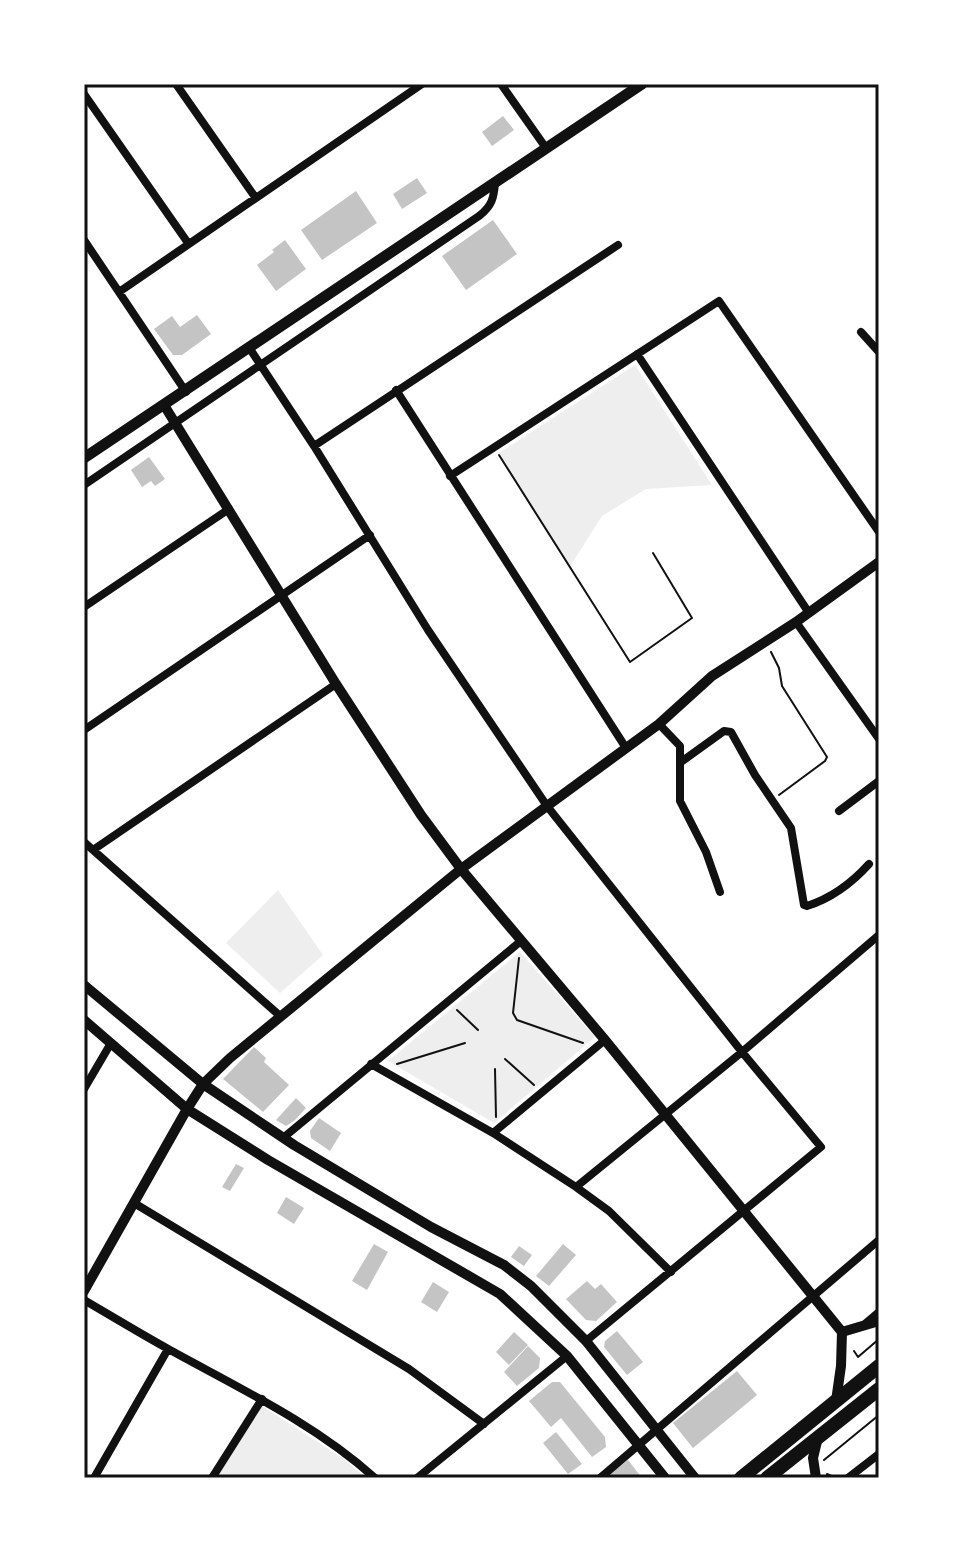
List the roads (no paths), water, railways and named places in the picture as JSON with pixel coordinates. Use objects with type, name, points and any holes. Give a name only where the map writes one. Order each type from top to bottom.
[{"type":"highway","points":[[741,1478],[879,1366]]},
{"type":"highway","points":[[767,1478],[879,1389]]},
{"type":"main road","points":[[84,458],[250,349],[634,86]]},
{"type":"street","points":[[176,84],[255,197]]},
{"type":"street","points":[[119,292],[422,84]]},
{"type":"street","points":[[501,84],[546,148]]},
{"type":"street","points":[[84,94],[188,243]]},
{"type":"street","points":[[84,485],[490,208],[495,182]]},
{"type":"street","points":[[84,240],[186,392]]},
{"type":"street","points":[[314,446],[618,245]]},
{"type":"street","points":[[450,476],[719,301],[879,532]]},
{"type":"street","points":[[861,332],[879,352]]},
{"type":"street","points":[[250,349],[428,630],[547,806],[821,1147],[586,1341]]},
{"type":"street","points":[[637,354],[809,613]]},
{"type":"street","points":[[396,390],[626,748]]},
{"type":"street","points":[[164,405],[336,684],[421,815],[461,869],[605,1040],[842,1332],[836,1401]]},
{"type":"street","points":[[84,607],[229,509]]},
{"type":"street","points":[[84,730],[370,535]]},
{"type":"street","points":[[84,1291],[203,1084],[279,1015],[461,869],[659,724],[712,676],[796,622],[879,562]]},
{"type":"street","points":[[796,622],[879,739]]},
{"type":"street","points":[[93,850],[336,684]]},
{"type":"street","points":[[659,724],[680,746],[680,801],[706,852],[720,892]]},
{"type":"street","points":[[681,762],[728,730],[791,828],[804,905],[828,899],[855,880],[869,864]]},
{"type":"street","points":[[839,811],[879,781]]},
{"type":"street","points":[[84,842],[279,1015]]},
{"type":"street","points":[[576,1187],[879,935]]},
{"type":"street","points":[[283,1138],[521,941]]},
{"type":"street","points":[[84,985],[203,1084],[283,1138],[431,1227],[504,1265],[531,1286],[586,1341],[695,1478]]},
{"type":"street","points":[[84,1020],[187,1109],[405,1241],[500,1294],[567,1356],[665,1478]]},
{"type":"street","points":[[495,1131],[605,1040]]},
{"type":"street","points":[[84,1089],[111,1043]]},
{"type":"street","points":[[371,1064],[495,1131],[576,1187],[609,1211],[671,1272]]},
{"type":"street","points":[[134,1203],[409,1369],[484,1424]]},
{"type":"street","points":[[600,1478],[879,1240]]},
{"type":"street","points":[[84,1300],[262,1399],[349,1454],[375,1478]]},
{"type":"street","points":[[859,1328],[879,1312]]},
{"type":"street","points":[[842,1332],[879,1321]]},
{"type":"street","points":[[94,1478],[168,1349]]},
{"type":"street","points":[[417,1478],[567,1356]]},
{"type":"street","points":[[212,1478],[262,1399]]},
{"type":"street","points":[[819,1437],[813,1458],[820,1474]]},
{"type":"street","points":[[848,1478],[879,1454]]}]
